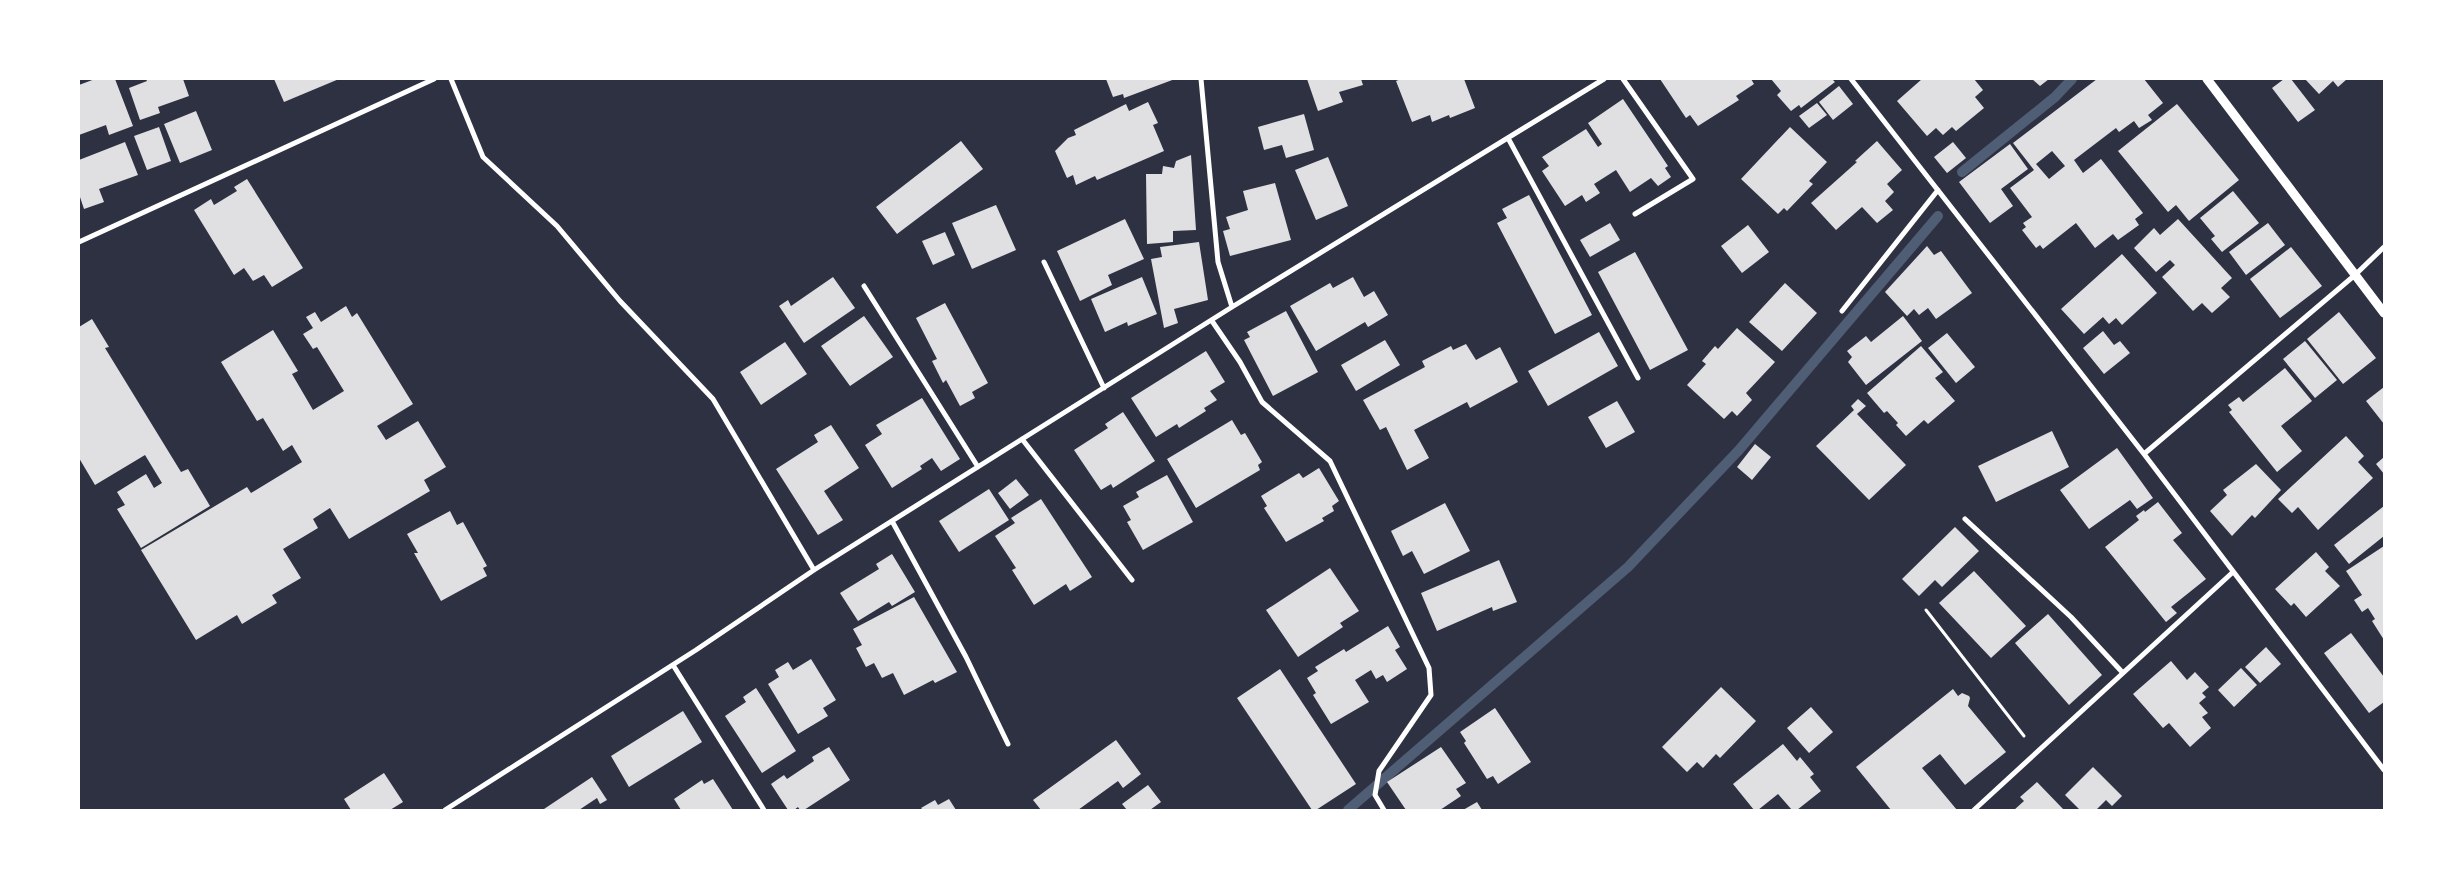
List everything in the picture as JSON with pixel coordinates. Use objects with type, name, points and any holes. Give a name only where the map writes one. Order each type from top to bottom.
[{"type":"street","points":[[79,242],[434,79]]},
{"type":"street","points":[[452,79],[483,157],[557,226],[620,301],[713,399],[814,570]]},
{"type":"street","points":[[1201,79],[1218,262],[1232,307]]},
{"type":"street","points":[[445,810],[673,665],[814,570],[1212,322],[1232,307],[1604,79]]},
{"type":"street","points":[[1623,79],[1693,179],[1635,214]]},
{"type":"street","points":[[1851,79],[2144,454],[2384,770]]},
{"type":"street","points":[[2207,79],[2384,313]]},
{"type":"street","points":[[1508,138],[1638,378]]},
{"type":"street","points":[[1842,311],[1938,190]]},
{"type":"street","points":[[2144,454],[2355,275],[2384,247]]},
{"type":"street","points":[[1044,262],[1104,388]]},
{"type":"street","points":[[864,286],[978,467]]},
{"type":"street","points":[[1212,322],[1240,362],[1262,402],[1330,461],[1429,668],[1431,695],[1379,771],[1375,795],[1384,810]]},
{"type":"street","points":[[1022,439],[1132,580]]},
{"type":"street","points":[[1965,519],[2071,617],[2123,673]]},
{"type":"street","points":[[892,521],[966,657],[1008,744]]},
{"type":"street","points":[[1974,810],[2233,572]]},
{"type":"street","points":[[673,665],[764,810]]},
{"type":"path","points":[[1926,610],[2037,752]]},
{"type":"building","points":[[95,79],[115,79],[133,126],[109,135],[106,125],[79,135],[79,85]]},
{"type":"building","points":[[146,79],[183,79],[189,96],[158,107],[160,113],[140,120],[129,88],[147,81]]},
{"type":"building","points":[[274,79],[339,79],[284,102]]},
{"type":"building","points":[[1106,79],[1175,79],[1124,98],[1123,94],[1113,97]]},
{"type":"building","points":[[1307,79],[1361,79],[1363,85],[1339,92],[1343,102],[1318,111]]},
{"type":"building","points":[[1401,79],[1464,79],[1475,108],[1450,118],[1449,115],[1432,122],[1430,115],[1412,122],[1396,81]]},
{"type":"building","points":[[1660,79],[1751,79],[1754,84],[1736,96],[1739,100],[1698,126],[1690,115],[1686,118]]},
{"type":"building","points":[[1771,79],[1832,79],[1835,82],[1801,108],[1799,105],[1791,111],[1777,95],[1781,91]]},
{"type":"building","points":[[1922,79],[1974,79],[1983,90],[1975,97],[1984,108],[1956,131],[1952,127],[1943,135],[1936,128],[1927,136],[1897,101]]},
{"type":"building","points":[[2032,79],[2049,79],[2040,86]]},
{"type":"building","points":[[2097,79],[2144,79],[2163,103],[2148,115],[2152,120],[2139,128],[2134,121],[2119,132],[2116,128],[2074,160],[2083,173],[2101,159],[2143,213],[2135,219],[2139,225],[2118,240],[2113,234],[2095,248],[2076,223],[2043,249],[2040,245],[2036,248],[2022,230],[2026,227],[2023,223],[2032,217],[2010,188],[2034,170],[2013,143]],"holes":[[[2052,151],[2065,166],[2049,179],[2036,164]]]},
{"type":"building","points":[[2284,79],[2291,79],[2315,110],[2298,122],[2272,88]]},
{"type":"building","points":[[2305,79],[2347,79],[2338,87],[2333,81],[2319,94]]},
{"type":"building","points":[[1839,86],[1853,104],[1833,120],[1819,102]]},
{"type":"building","points":[[1623,99],[1668,166],[1665,168],[1671,177],[1658,186],[1651,178],[1630,192],[1616,170],[1594,184],[1600,193],[1586,202],[1582,195],[1565,206],[1542,171],[1549,166],[1542,157],[1586,129],[1598,147],[1602,144],[1588,123]]},
{"type":"building","points":[[1148,102],[1158,123],[1153,125],[1164,151],[1097,180],[1095,176],[1076,185],[1073,175],[1067,178],[1055,151],[1068,138],[1076,135],[1074,130],[1126,104],[1129,111]]},
{"type":"building","points":[[1817,103],[1827,115],[1809,128],[1799,116]]},
{"type":"building","points":[[2177,104],[2239,180],[2189,221],[2176,205],[2168,212],[2118,151]]},
{"type":"building","points":[[196,111],[212,150],[180,163],[164,124]]},
{"type":"building","points":[[1304,114],[1314,150],[1286,158],[1282,145],[1264,150],[1258,127]]},
{"type":"building","points":[[159,127],[171,161],[147,170],[134,136]]},
{"type":"building","points":[[1790,127],[1827,162],[1809,181],[1813,184],[1787,211],[1784,208],[1778,214],[1741,179]]},
{"type":"building","points":[[961,141],[983,169],[897,234],[876,207]]},
{"type":"building","points":[[1877,141],[1902,170],[1887,184],[1894,192],[1885,201],[1893,210],[1877,223],[1862,207],[1836,230],[1811,203],[1857,162],[1855,161]]},
{"type":"building","points":[[125,142],[138,175],[99,189],[104,202],[84,209],[79,194],[79,160]]},
{"type":"building","points":[[1953,142],[1966,158],[1947,173],[1934,157]]},
{"type":"building","points":[[2010,144],[2028,169],[2001,189],[2013,206],[1990,223],[1959,182]]},
{"type":"building","points":[[1191,155],[1196,230],[1173,231],[1173,242],[1147,244],[1146,174],[1162,174],[1163,166],[1174,168],[1176,161]]},
{"type":"building","points":[[1328,157],[1348,206],[1316,220],[1295,170]]},
{"type":"building","points":[[247,179],[303,268],[272,287],[264,275],[253,281],[244,268],[234,275],[194,210],[211,199],[214,205],[237,191],[234,187]]},
{"type":"building","points":[[1275,183],[1291,240],[1230,256],[1223,231],[1230,229],[1226,217],[1248,210],[1243,191]]},
{"type":"building","points":[[2233,191],[2259,223],[2222,252],[2211,239],[2215,236],[2200,218]]},
{"type":"building","points":[[1529,195],[1592,315],[1555,334],[1497,223],[1507,218],[1502,209]]},
{"type":"building","points":[[996,205],[1016,250],[972,269],[952,223]]},
{"type":"building","points":[[1125,219],[1144,259],[1108,275],[1112,285],[1080,301],[1057,251]]},
{"type":"building","points":[[2178,219],[2232,278],[2221,288],[2230,297],[2212,313],[2202,303],[2193,311],[2162,277],[2175,265],[2170,260],[2156,272],[2134,248],[2154,228],[2160,235]]},
{"type":"building","points":[[1610,223],[1620,240],[1590,257],[1580,240]]},
{"type":"building","points":[[2268,223],[2285,245],[2246,275],[2229,252]]},
{"type":"building","points":[[1748,225],[1769,252],[1742,273],[1721,246]]},
{"type":"building","points":[[945,232],[955,255],[933,265],[922,241]]},
{"type":"building","points":[[1199,242],[1208,300],[1174,309],[1178,323],[1164,328],[1151,259],[1162,257],[1160,247]]},
{"type":"building","points":[[1927,246],[1934,255],[1941,251],[1972,293],[1936,319],[1928,308],[1919,315],[1914,309],[1907,316],[1885,292]]},
{"type":"building","points":[[2291,247],[2322,286],[2280,318],[2250,279]]},
{"type":"building","points":[[1635,252],[1688,350],[1650,370],[1598,272]]},
{"type":"building","points":[[2122,254],[2157,293],[2122,325],[2116,318],[2109,324],[2103,317],[2084,334],[2061,309]]},
{"type":"building","points":[[833,277],[855,308],[804,343],[779,306],[788,300],[791,306]]},
{"type":"building","points":[[1142,277],[1157,314],[1128,326],[1127,322],[1105,332],[1091,299]]},
{"type":"building","points":[[1353,277],[1364,297],[1374,291],[1388,315],[1368,327],[1365,322],[1316,351],[1290,306],[1330,283],[1333,288]]},
{"type":"building","points":[[1785,283],[1817,313],[1782,351],[1749,322]]},
{"type":"building","points":[[945,303],[988,383],[972,392],[975,398],[960,406],[946,380],[943,383],[932,361],[937,359],[916,318]]},
{"type":"building","points":[[346,306],[352,317],[357,313],[413,404],[377,426],[386,440],[418,421],[446,467],[424,480],[430,491],[349,539],[330,508],[313,519],[318,528],[283,549],[301,578],[272,595],[277,603],[242,624],[237,615],[196,640],[141,550],[247,487],[251,493],[302,462],[292,445],[283,451],[263,418],[257,421],[221,362],[273,330],[298,371],[292,374],[313,410],[344,391],[317,347],[313,349],[303,334],[313,328],[306,317],[315,312],[321,322]]},
{"type":"building","points":[[1286,311],[1318,372],[1273,396],[1244,340],[1250,337],[1247,332]]},
{"type":"building","points":[[2339,312],[2376,358],[2343,384],[2307,339]]},
{"type":"building","points":[[864,316],[893,357],[850,386],[821,346]]},
{"type":"building","points":[[1903,316],[1922,341],[1866,385],[1848,362],[1852,357],[1847,351],[1866,336],[1871,342]]},
{"type":"building","points":[[92,319],[109,347],[105,348],[181,472],[188,469],[210,506],[141,548],[117,509],[125,505],[117,492],[146,474],[154,488],[162,483],[145,455],[95,485],[79,458],[79,327]]},
{"type":"building","points":[[1737,328],[1775,362],[1746,393],[1752,400],[1737,416],[1732,411],[1724,419],[1687,385],[1706,364],[1702,361],[1715,346],[1718,349]]},
{"type":"building","points":[[2103,331],[2114,345],[2120,341],[2130,353],[2104,374],[2083,348]]},
{"type":"building","points":[[1599,332],[1618,366],[1548,406],[1528,371]]},
{"type":"building","points":[[1947,333],[1975,367],[1956,383],[1928,348]]},
{"type":"building","points":[[1385,340],[1400,365],[1356,391],[1341,365]]},
{"type":"building","points":[[2305,341],[2337,380],[2315,398],[2283,359]]},
{"type":"building","points":[[785,342],[807,374],[761,405],[740,372]]},
{"type":"building","points":[[1466,344],[1476,360],[1500,347],[1518,382],[1470,408],[1467,402],[1414,430],[1429,458],[1407,470],[1386,427],[1380,430],[1363,400],[1425,367],[1422,361],[1451,346],[1453,350]]},
{"type":"building","points":[[1921,346],[1943,372],[1935,378],[1955,401],[1928,424],[1924,420],[1906,436],[1896,425],[1898,423],[1887,411],[1884,413],[1867,393]]},
{"type":"building","points":[[1206,351],[1225,382],[1210,391],[1217,400],[1204,408],[1206,411],[1179,428],[1177,424],[1156,437],[1131,398]]},
{"type":"building","points":[[2285,368],[2312,401],[2281,426],[2302,451],[2277,472],[2229,412],[2232,410],[2228,405],[2239,397],[2243,402]]},
{"type":"building","points":[[2384,387],[2384,424],[2366,401]]},
{"type":"building","points":[[922,398],[960,459],[941,471],[932,458],[920,466],[922,469],[892,488],[865,445],[882,434],[876,425]]},
{"type":"building","points":[[1858,399],[1866,406],[1857,414],[1906,465],[1869,500],[1816,446],[1854,410],[1851,406]]},
{"type":"building","points":[[1617,401],[1635,432],[1606,448],[1588,417]]},
{"type":"building","points":[[1123,412],[1155,461],[1113,488],[1111,484],[1101,490],[1074,450],[1108,428],[1105,424]]},
{"type":"building","points":[[1232,420],[1241,435],[1245,433],[1262,462],[1258,465],[1260,470],[1196,508],[1167,459]]},
{"type":"building","points":[[831,425],[859,468],[824,491],[843,520],[818,535],[776,469],[818,442],[814,435]]},
{"type":"building","points":[[2052,431],[2069,467],[1996,502],[1978,466]]},
{"type":"building","points":[[2346,436],[2364,456],[2358,462],[2373,478],[2318,530],[2298,507],[2292,513],[2278,499]]},
{"type":"building","points":[[1755,444],[1771,457],[1752,480],[1737,467]]},
{"type":"building","points":[[2117,448],[2153,498],[2137,509],[2130,500],[2089,529],[2060,490]]},
{"type":"building","points":[[2384,457],[2384,474],[2376,464]]},
{"type":"building","points":[[2256,464],[2281,490],[2255,518],[2252,515],[2232,536],[2210,511],[2227,495],[2223,490]]},
{"type":"building","points":[[1319,468],[1339,501],[1332,506],[1334,511],[1322,518],[1324,521],[1286,542],[1264,508],[1267,506],[1261,496],[1299,473],[1303,478]]},
{"type":"building","points":[[1167,475],[1193,522],[1143,550],[1127,522],[1131,520],[1123,506],[1139,497],[1136,492]]},
{"type":"building","points":[[1016,479],[1029,495],[1010,509],[998,493]]},
{"type":"building","points":[[989,489],[1009,520],[959,552],[939,521]]},
{"type":"building","points":[[1041,499],[1092,577],[1070,591],[1066,584],[1034,605],[1012,570],[1016,568],[995,536],[1015,523],[1011,518]]},
{"type":"building","points":[[2158,502],[2182,533],[2173,540],[2206,579],[2171,607],[2177,613],[2166,622],[2105,547],[2139,520],[2136,516]]},
{"type":"building","points":[[1445,503],[1470,551],[1424,574],[1412,551],[1403,556],[1391,531]]},
{"type":"building","points":[[2384,506],[2384,536],[2349,564],[2334,545]]},
{"type":"building","points":[[450,511],[457,525],[463,522],[487,566],[483,568],[487,576],[441,601],[414,553],[418,553],[407,534]]},
{"type":"building","points":[[1955,527],[1979,551],[1942,587],[1935,580],[1919,596],[1902,579]]},
{"type":"building","points":[[2384,546],[2384,640],[2372,621],[2375,619],[2368,608],[2362,612],[2354,600],[2362,595],[2346,571]]},
{"type":"building","points":[[2316,552],[2329,567],[2325,571],[2340,586],[2306,617],[2294,603],[2291,606],[2275,589]]},
{"type":"building","points":[[892,554],[915,592],[892,606],[889,602],[858,621],[840,593],[879,569],[876,564]]},
{"type":"building","points":[[1499,560],[1517,602],[1493,611],[1492,607],[1437,631],[1421,593]]},
{"type":"building","points":[[1330,568],[1359,611],[1340,623],[1343,627],[1298,657],[1266,610]]},
{"type":"building","points":[[1974,571],[2026,626],[1991,658],[1939,603]]},
{"type":"building","points":[[914,597],[957,672],[935,683],[933,680],[904,695],[893,673],[882,678],[874,663],[866,667],[856,648],[862,645],[853,629]]},
{"type":"building","points":[[2048,614],[2102,675],[2069,705],[2015,643]]},
{"type":"building","points":[[1388,626],[1400,647],[1395,650],[1407,669],[1387,682],[1383,675],[1376,679],[1371,670],[1355,680],[1369,702],[1331,724],[1313,695],[1316,693],[1307,678],[1318,671],[1315,667],[1344,649],[1346,652]]},
{"type":"building","points":[[2351,633],[2384,677],[2384,702],[2369,713],[2324,653]]},
{"type":"building","points":[[2266,647],[2281,664],[2260,683],[2245,667]]},
{"type":"building","points":[[811,659],[836,700],[823,708],[828,716],[798,734],[768,684],[779,677],[775,670],[788,662],[793,670]]},
{"type":"building","points":[[2171,661],[2187,680],[2195,672],[2209,687],[2202,693],[2206,697],[2199,703],[2208,713],[2202,717],[2211,728],[2190,747],[2169,723],[2163,728],[2133,694]]},
{"type":"building","points":[[2241,668],[2257,685],[2234,707],[2218,690]]},
{"type":"building","points":[[1280,669],[1356,784],[1316,810],[1312,810],[1237,698]]},
{"type":"building","points":[[1721,687],[1756,721],[1720,758],[1716,754],[1703,768],[1697,762],[1687,772],[1662,747]]},
{"type":"building","points":[[756,688],[796,751],[762,773],[725,716],[746,702],[743,697]]},
{"type":"building","points":[[1953,689],[1958,696],[1962,693],[1969,696],[1968,706],[2006,752],[1965,785],[1940,754],[1922,768],[1957,810],[1891,810],[1856,767]]},
{"type":"building","points":[[1811,707],[1833,732],[1809,753],[1787,728]]},
{"type":"building","points":[[1495,708],[1531,762],[1498,784],[1493,776],[1487,779],[1464,743],[1466,741],[1460,732]]},
{"type":"building","points":[[683,711],[702,742],[629,787],[611,756]]},
{"type":"building","points":[[1116,740],[1141,774],[1123,788],[1118,781],[1078,810],[1041,810],[1033,800]]},
{"type":"building","points":[[1783,744],[1797,761],[1800,757],[1814,774],[1810,777],[1821,791],[1797,810],[1792,810],[1778,794],[1758,810],[1754,810],[1733,784]]},
{"type":"building","points":[[829,747],[850,780],[804,810],[800,810],[798,807],[794,810],[788,810],[771,784],[784,775],[787,779],[814,761],[812,757]]},
{"type":"building","points":[[1441,747],[1466,783],[1456,789],[1461,796],[1440,810],[1406,810],[1387,782]]},
{"type":"building","points":[[2093,767],[2122,796],[2112,806],[2106,800],[2096,810],[2080,810],[2065,795]]},
{"type":"building","points":[[384,773],[403,802],[390,810],[351,810],[344,799]]},
{"type":"building","points":[[592,777],[607,800],[600,804],[597,798],[579,810],[544,809]]},
{"type":"building","points":[[713,779],[733,810],[681,810],[674,799],[702,780],[704,784]]},
{"type":"building","points":[[2037,782],[2064,810],[2014,810],[2024,801],[2020,797]]},
{"type":"building","points":[[1148,785],[1161,802],[1150,810],[1127,810],[1122,804]]},
{"type":"building","points":[[949,799],[956,810],[923,810],[921,808],[935,800],[938,805]]},
{"type":"building","points":[[1477,802],[1482,810],[1463,810]]},
{"type":"waterway","points":[[1962,172],[2055,97],[2072,79]]},
{"type":"waterway","points":[[1348,810],[1628,567],[1739,450],[1938,216]]}]
